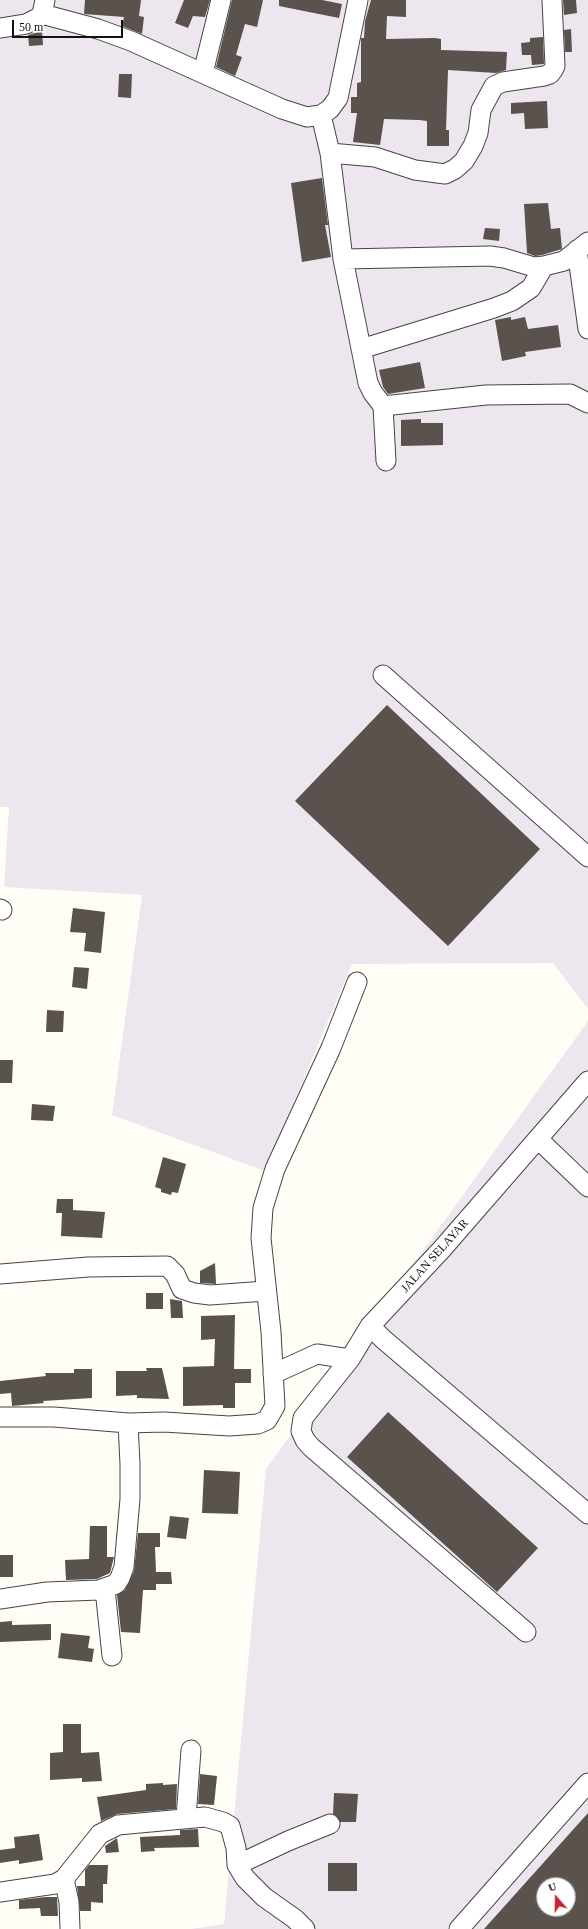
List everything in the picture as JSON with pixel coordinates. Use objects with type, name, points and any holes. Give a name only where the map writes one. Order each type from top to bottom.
[{"type":"street","points":[[203,73],[221,0]]},
{"type":"street","points":[[0,28],[26,24],[43,7],[131,41],[298,116],[307,117],[321,115],[330,109],[338,98],[358,0]]},
{"type":"street","points":[[330,153],[375,157],[422,171],[444,174],[455,169],[464,161],[473,146],[478,132],[481,110],[494,86],[503,82],[544,76],[550,74],[553,70],[555,66],[552,0]]},
{"type":"street","points":[[321,115],[330,153],[342,259],[368,383],[372,394],[383,406],[386,461]]},
{"type":"street","points":[[342,259],[490,256],[504,258],[534,267],[564,261],[582,246]]},
{"type":"street","points":[[582,246],[588,329]]},
{"type":"street","points":[[361,349],[494,308],[512,300],[531,288],[544,266]]},
{"type":"street","points":[[383,406],[486,395],[570,394],[588,403]]},
{"type":"street","points":[[383,675],[588,857]]},
{"type":"street","points":[[0,1417],[54,1417],[128,1424],[164,1422],[229,1426],[258,1424],[267,1420],[275,1406],[271,1332],[261,1238],[263,1208],[275,1169],[331,1048],[357,982]]},
{"type":"street","name":"JALAN SELAYAR","points":[[526,1632],[305,1440],[301,1431],[303,1418],[350,1359],[370,1326],[442,1249],[588,1081]]},
{"type":"street","points":[[538,1139],[588,1187]]},
{"type":"street","points":[[0,1274],[88,1267],[167,1266],[175,1274],[182,1289],[194,1293],[210,1294],[266,1290]]},
{"type":"street","points":[[370,1326],[383,1340],[588,1514]]},
{"type":"street","points":[[273,1374],[317,1354],[350,1359]]},
{"type":"street","points":[[0,1599],[47,1592],[105,1589],[116,1584],[124,1567],[130,1499],[128,1424]]},
{"type":"street","points":[[105,1589],[112,1656]]},
{"type":"street","points":[[186,1818],[192,1750]]},
{"type":"street","points":[[459,1929],[588,1783]]},
{"type":"street","points":[[0,1892],[55,1884],[64,1879],[100,1834],[109,1829],[128,1823],[186,1818],[214,1819],[230,1826],[235,1842],[237,1865],[245,1878],[264,1897],[295,1919],[304,1929]]},
{"type":"street","points":[[237,1865],[288,1841],[330,1824]]},
{"type":"street","points":[[64,1879],[68,1894],[70,1929]]},
{"type":"shaded area","points":[[0,0],[588,0],[588,1009],[553,963],[352,964],[265,1171],[112,1115],[142,895],[4,887],[9,807],[0,807]]},
{"type":"shaded area","points":[[588,1021],[588,1929],[191,1929],[224,1924],[266,1469]]},
{"type":"building","points":[[85,0],[141,0],[139,16],[144,17],[142,34],[122,26],[124,17],[84,14]]},
{"type":"building","points":[[184,0],[210,0],[205,17],[193,16],[188,28],[175,23]]},
{"type":"building","points":[[232,0],[263,0],[257,27],[245,24],[236,55],[242,57],[235,76],[216,67]]},
{"type":"building","points":[[279,0],[322,0],[342,4],[339,18],[279,6]]},
{"type":"building","points":[[371,0],[406,0],[406,17],[387,16],[386,39],[435,38],[441,39],[441,50],[507,52],[506,70],[496,73],[448,70],[446,130],[449,130],[449,146],[427,146],[427,121],[419,120],[384,119],[380,145],[353,142],[357,113],[351,113],[351,97],[357,97],[357,83],[361,82],[361,38],[364,38],[365,21]]},
{"type":"building","points":[[563,0],[576,0],[577,13],[564,15]]},
{"type":"building","points":[[571,29],[572,52],[565,52],[564,30]]},
{"type":"building","points":[[42,31],[43,45],[29,46],[28,35]]},
{"type":"building","points":[[543,37],[544,64],[532,65],[531,55],[522,55],[521,43],[530,42],[530,38]]},
{"type":"building","points":[[119,74],[132,74],[131,98],[118,97]]},
{"type":"building","points":[[547,101],[548,128],[525,129],[524,113],[511,114],[511,103]]},
{"type":"building","points":[[322,178],[328,225],[325,225],[331,257],[302,262],[291,183]]},
{"type":"building","points":[[548,203],[551,229],[560,228],[562,249],[535,256],[527,253],[524,204]]},
{"type":"building","points":[[485,228],[500,229],[499,241],[483,239]]},
{"type":"building","points":[[511,317],[511,320],[525,317],[528,329],[558,325],[561,347],[525,352],[526,356],[502,361],[495,320]]},
{"type":"building","points":[[420,362],[425,388],[388,394],[383,387],[379,370]]},
{"type":"building","points":[[421,419],[421,423],[443,423],[443,445],[401,446],[401,420]]},
{"type":"building","points":[[387,705],[540,849],[448,946],[295,801]]},
{"type":"building","points":[[73,908],[105,912],[101,953],[84,951],[86,933],[70,932]]},
{"type":"building","points":[[74,967],[89,968],[87,989],[72,987]]},
{"type":"building","points":[[47,1010],[64,1011],[63,1032],[46,1032]]},
{"type":"building","points":[[0,1060],[13,1060],[12,1083],[0,1083]]},
{"type":"building","points":[[32,1104],[55,1106],[53,1121],[31,1120]]},
{"type":"building","points":[[163,1157],[186,1164],[178,1193],[172,1192],[171,1195],[161,1192],[161,1189],[155,1187]]},
{"type":"building","points":[[57,1199],[73,1199],[73,1210],[105,1212],[102,1238],[61,1236],[62,1213],[56,1213]]},
{"type":"building","points":[[215,1263],[216,1284],[200,1283],[200,1271]]},
{"type":"building","points":[[146,1293],[163,1293],[163,1309],[146,1309]]},
{"type":"building","points":[[170,1299],[182,1301],[183,1318],[171,1318]]},
{"type":"building","points":[[235,1315],[234,1369],[251,1369],[251,1383],[235,1383],[235,1408],[223,1408],[223,1405],[183,1406],[183,1367],[214,1366],[215,1339],[201,1340],[201,1316]]},
{"type":"building","points":[[146,1368],[162,1368],[169,1399],[137,1398],[137,1395],[116,1396],[116,1371],[147,1371]]},
{"type":"building","points":[[74,1369],[92,1369],[92,1398],[43,1401],[44,1403],[12,1406],[11,1393],[0,1394],[0,1381],[46,1376],[45,1373],[74,1373]]},
{"type":"building","points":[[388,1412],[538,1548],[497,1592],[347,1457]]},
{"type":"building","points":[[204,1470],[240,1472],[238,1514],[202,1513]]},
{"type":"building","points":[[170,1516],[189,1518],[186,1539],[167,1537]]},
{"type":"building","points":[[90,1526],[107,1526],[107,1557],[114,1557],[110,1573],[97,1579],[66,1580],[65,1560],[89,1559]]},
{"type":"building","points":[[138,1533],[160,1533],[160,1547],[155,1547],[156,1572],[171,1572],[172,1584],[156,1584],[156,1590],[143,1590],[140,1633],[121,1632],[117,1595],[125,1590],[134,1571]]},
{"type":"building","points":[[0,1555],[13,1555],[13,1577],[0,1577]]},
{"type":"building","points":[[12,1621],[12,1625],[51,1624],[51,1640],[0,1642],[0,1622]]},
{"type":"building","points":[[61,1633],[90,1636],[88,1648],[94,1649],[92,1662],[58,1658]]},
{"type":"building","points":[[63,1724],[81,1724],[81,1753],[99,1752],[102,1781],[82,1782],[82,1778],[50,1780],[50,1753],[63,1752]]},
{"type":"building","points":[[200,1774],[217,1776],[214,1805],[198,1804]]},
{"type":"building","points":[[163,1783],[163,1785],[177,1784],[176,1809],[117,1814],[101,1821],[97,1797],[146,1790],[146,1784]]},
{"type":"building","points":[[334,1793],[358,1794],[356,1822],[340,1822],[337,1816],[333,1814]]},
{"type":"building","points":[[588,1813],[588,1929],[484,1929]]},
{"type":"building","points":[[198,1829],[199,1847],[154,1848],[155,1851],[141,1852],[140,1837],[180,1835],[180,1830]]},
{"type":"building","points":[[39,1834],[43,1860],[19,1864],[19,1860],[0,1863],[0,1850],[15,1848],[14,1837]]},
{"type":"building","points":[[117,1838],[119,1852],[106,1853],[105,1846]]},
{"type":"building","points":[[328,1863],[357,1863],[357,1891],[328,1891]]},
{"type":"building","points":[[89,1865],[108,1865],[107,1884],[103,1884],[103,1903],[91,1902],[91,1911],[80,1911],[77,1886],[85,1886],[85,1870]]},
{"type":"building","points":[[57,1897],[58,1916],[41,1916],[40,1908],[19,1909],[19,1900]]}]
